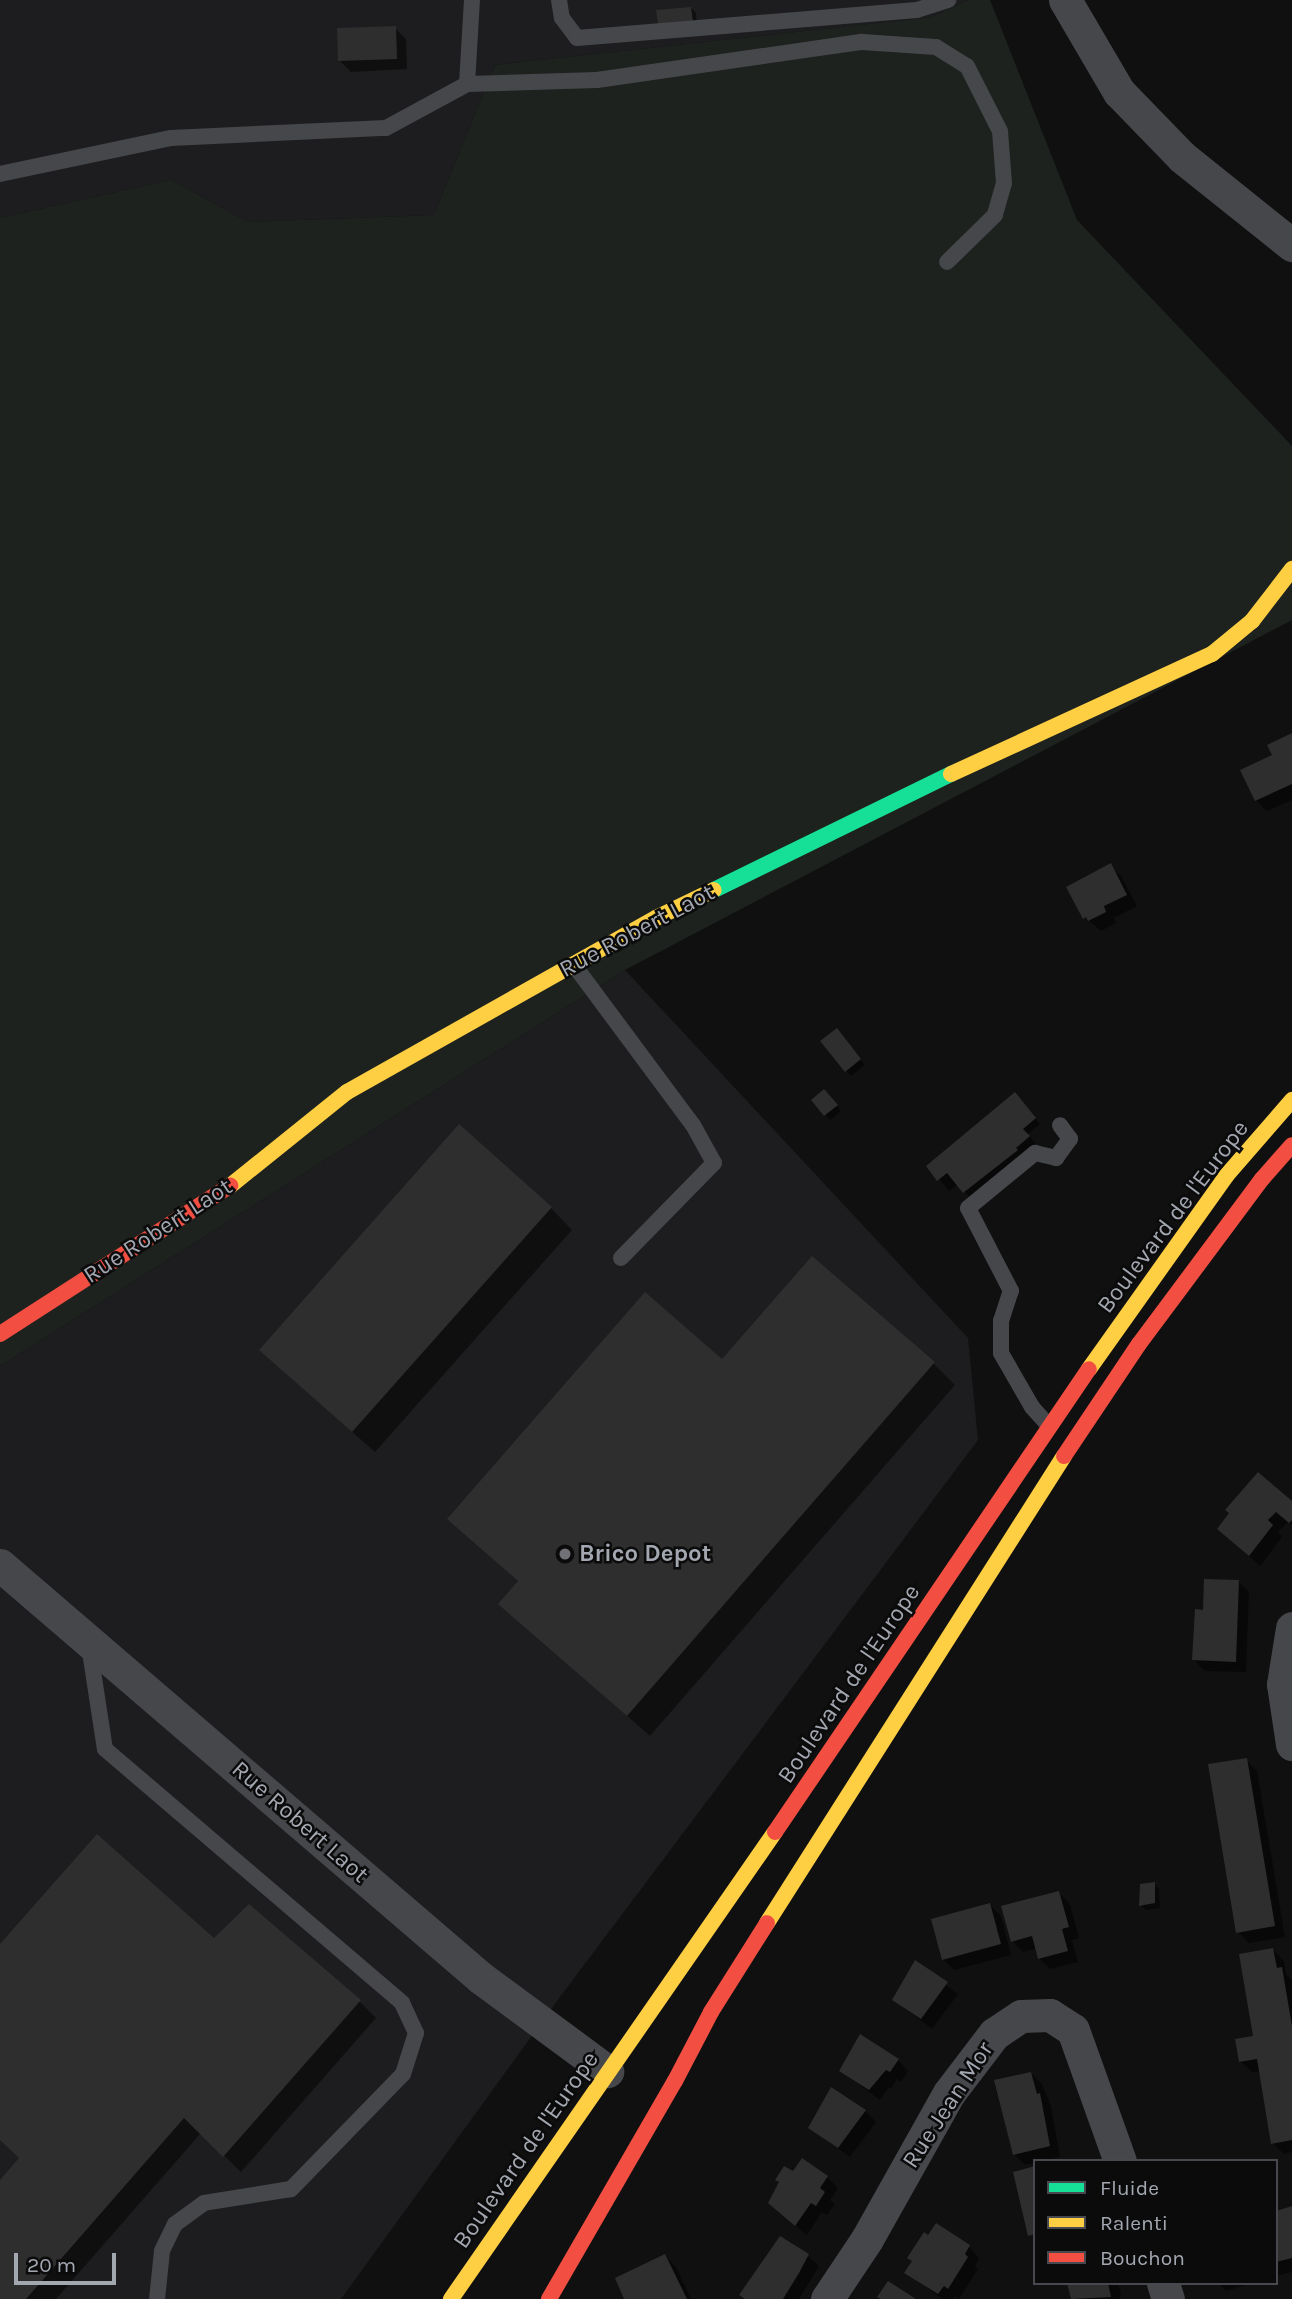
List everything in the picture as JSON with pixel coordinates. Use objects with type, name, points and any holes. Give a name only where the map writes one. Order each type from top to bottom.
[{"type":"main road","name":"Rue Robert Laot","points":[[0,1334],[224,1191],[348,1092],[656,918],[877,810],[1212,654],[1252,621],[1292,569]]},
{"type":"main road","name":"Boulevard de l'Europe","points":[[451,2299],[902,1648],[1049,1426],[1226,1176],[1292,1100]]},
{"type":"main road","name":"Boulevard de l'Europe","points":[[549,2299],[675,2081],[711,2012],[1010,1537],[1139,1344],[1262,1179],[1292,1145]]},
{"type":"street","points":[[1065,0],[1119,92],[1182,158],[1292,245]]},
{"type":"street","name":"Rue Robert Laot","points":[[0,1565],[481,1978],[607,2071]]},
{"type":"street","points":[[1292,1628],[1283,1684],[1292,1744]]},
{"type":"street","name":"Rue Jean Mor","points":[[827,2299],[867,2239],[949,2094],[993,2034],[1021,2017],[1050,2015],[1073,2030],[1120,2159]]},
{"type":"lane","points":[[467,84],[472,0]]},
{"type":"lane","points":[[559,0],[562,18],[577,38],[917,10],[948,0]]},
{"type":"lane","points":[[0,174],[171,138],[387,128],[467,84],[597,80],[862,42],[936,47],[967,66],[1000,131],[1004,183],[995,215],[947,262]]},
{"type":"lane","points":[[573,965],[693,1125],[715,1163],[621,1258]]},
{"type":"lane","points":[[1049,1426],[1032,1407],[1001,1353],[1001,1321],[1012,1291],[968,1208],[1035,1153],[1056,1158],[1070,1139],[1060,1125]]},
{"type":"lane","points":[[88,1639],[105,1749],[402,2003],[416,2033],[403,2074],[291,2189],[204,2203],[175,2224],[162,2252],[157,2299]]},
{"type":"shaded area","points":[[0,0],[968,0],[932,17],[495,65],[434,215],[248,222],[171,180],[0,218]]},
{"type":"shaded area","points":[[968,0],[990,0],[1077,220],[1292,446],[1292,620],[625,970],[0,1366],[0,218],[171,180],[248,222],[434,215],[495,65],[932,17]]},
{"type":"shaded area","points":[[625,970],[968,1338],[978,1440],[560,1997],[341,2299],[0,2299],[0,1366]]},
{"type":"building","points":[[691,7],[693,22],[658,24],[656,10]]},
{"type":"building","points":[[396,26],[397,59],[338,61],[337,28]]},
{"type":"building","points":[[1292,733],[1292,784],[1255,801],[1240,770],[1272,755],[1267,745]]},
{"type":"building","points":[[1111,863],[1127,895],[1104,906],[1106,912],[1088,921],[1086,917],[1083,919],[1066,887]]},
{"type":"building","points":[[837,1028],[861,1059],[845,1072],[820,1041]]},
{"type":"building","points":[[824,1089],[838,1105],[824,1116],[811,1100]]},
{"type":"building","points":[[1015,1092],[1036,1118],[1023,1129],[1030,1136],[1016,1148],[1018,1150],[963,1193],[947,1173],[937,1181],[926,1166]]},
{"type":"building","points":[[459,1124],[552,1207],[352,1432],[259,1350]]},
{"type":"building","points":[[812,1256],[935,1362],[627,1716],[498,1604],[518,1581],[447,1519],[645,1292],[722,1359]]},
{"type":"building","points":[[1258,1472],[1292,1501],[1292,1520],[1289,1523],[1276,1512],[1268,1520],[1273,1525],[1249,1556],[1217,1529],[1229,1513],[1225,1510]]},
{"type":"building","points":[[1204,1579],[1239,1580],[1236,1662],[1192,1660],[1195,1609],[1203,1610]]},
{"type":"building","points":[[1247,1758],[1275,1926],[1236,1933],[1208,1764]]},
{"type":"building","points":[[97,1834],[214,1938],[249,1904],[361,2000],[223,2157],[184,2118],[26,2299],[0,2299],[0,2180],[19,2158],[0,2140],[0,1944]]},
{"type":"building","points":[[1155,1882],[1155,1903],[1139,1906],[1140,1884]]},
{"type":"building","points":[[1059,1891],[1069,1927],[1062,1929],[1068,1951],[1038,1959],[1032,1936],[1011,1942],[1001,1906]]},
{"type":"building","points":[[990,1903],[1001,1944],[942,1960],[931,1919]]},
{"type":"building","points":[[1273,1948],[1277,1968],[1282,1967],[1292,2026],[1292,2140],[1271,2144],[1257,2059],[1239,2062],[1235,2039],[1253,2036],[1239,1954]]},
{"type":"building","points":[[915,1960],[948,1982],[921,2019],[892,2000]]},
{"type":"building","points":[[860,2034],[899,2059],[890,2072],[886,2070],[869,2090],[839,2071]]},
{"type":"building","points":[[1031,2072],[1037,2094],[1040,2093],[1050,2146],[1013,2155],[994,2080]]},
{"type":"building","points":[[831,2087],[866,2110],[838,2148],[808,2128]]},
{"type":"building","points":[[802,2158],[828,2176],[820,2188],[825,2192],[816,2206],[811,2203],[795,2226],[768,2203],[779,2182],[775,2180],[784,2166],[793,2171]]},
{"type":"building","points":[[1033,2167],[1033,2235],[1028,2236],[1013,2172]]},
{"type":"building","points":[[1292,2206],[1292,2258],[1278,2262],[1278,2210]]},
{"type":"building","points":[[936,2223],[970,2245],[965,2254],[968,2257],[948,2289],[944,2286],[938,2294],[904,2273],[912,2261],[907,2258],[924,2232],[928,2235]]},
{"type":"building","points":[[780,2236],[809,2254],[799,2273],[783,2299],[745,2299],[739,2295]]},
{"type":"building","points":[[665,2254],[687,2299],[624,2299],[615,2278]]},
{"type":"building","points":[[888,2281],[916,2299],[877,2297]]},
{"type":"building","points":[[1068,2285],[1108,2285],[1111,2297],[1071,2299]]},
{"type":"traffic: fast","points":[[714,890],[951,774]]},
{"type":"traffic: slow","points":[[951,774],[1212,654],[1252,621],[1292,569]]},
{"type":"traffic: slow","points":[[230,1186],[347,1092],[656,918],[714,890]]},
{"type":"traffic: slow","points":[[1089,1369],[1226,1176],[1292,1100]]},
{"type":"traffic: slow","points":[[767,1923],[1064,1456]]},
{"type":"traffic: slow","points":[[451,2299],[775,1832]]},
{"type":"traffic: jam","points":[[1064,1456],[1139,1344],[1262,1179],[1292,1145]]},
{"type":"traffic: jam","points":[[0,1334],[230,1186]]},
{"type":"traffic: jam","points":[[775,1832],[1089,1369]]},
{"type":"traffic: jam","points":[[549,2299],[675,2081],[711,2012],[767,1923]]},
{"type":"place","name":"Brico Depot","points":[[565,1554]]}]
